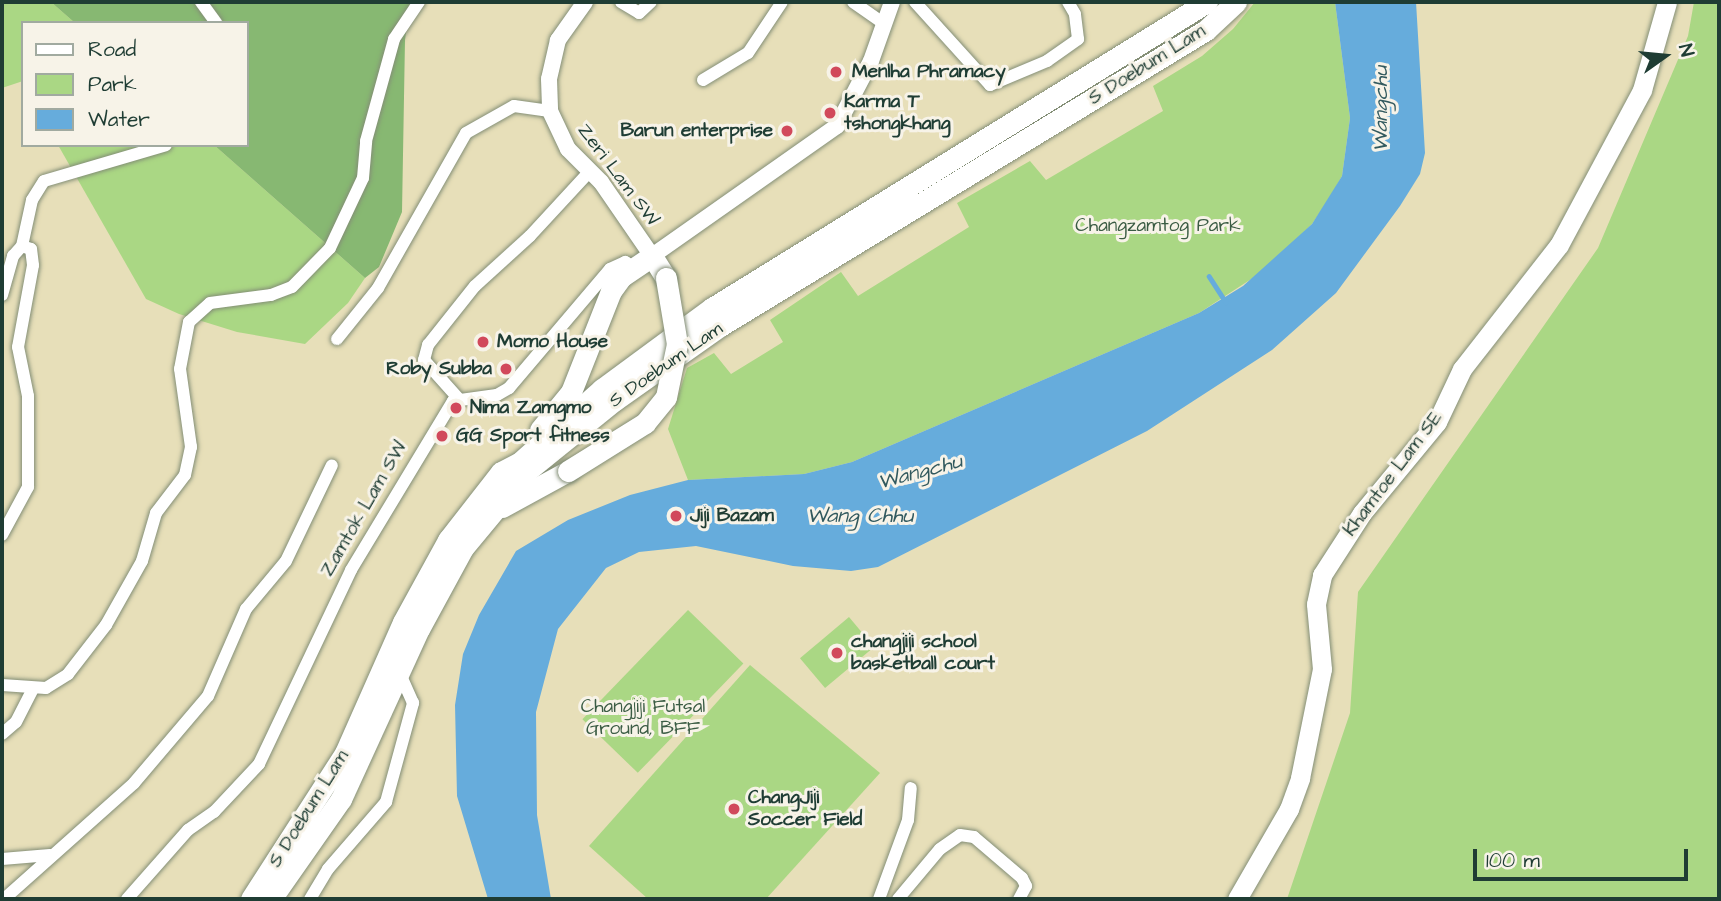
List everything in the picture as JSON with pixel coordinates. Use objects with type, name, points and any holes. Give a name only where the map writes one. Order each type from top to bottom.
[{"type":"highway","name":"S Doebum Lam","points":[[251,899],[345,753],[403,622],[448,540],[501,472],[519,463],[602,389],[712,308],[1207,2]]},
{"type":"highway","name":"S Doebum Lam","points":[[271,899],[341,799],[463,548],[527,471],[625,393],[720,326],[1206,30],[1236,2]]},
{"type":"highway","points":[[463,548],[503,506],[568,471],[645,423],[666,397],[677,344],[666,278],[652,256],[634,267],[611,291],[571,392],[501,472]]},
{"type":"main road","name":"Khamtoe Lam SE","points":[[1237,899],[1289,809],[1300,778],[1322,669],[1316,604],[1322,575],[1362,513],[1437,422],[1462,369],[1559,245],[1642,90],[1667,2]]},
{"type":"street","points":[[201,2],[215,21]]},
{"type":"street","points":[[4,686],[32,691],[68,674],[106,625],[142,561],[156,513],[185,475],[191,447],[180,369],[189,322],[210,303],[271,296],[292,287],[315,267],[348,216],[363,178],[366,141],[394,39],[419,2]]},
{"type":"street","name":"Zeri Lam SW","points":[[584,2],[558,40],[549,79],[550,111],[568,149],[590,171],[652,256]]},
{"type":"street","points":[[621,2],[639,13],[650,2]]},
{"type":"street","points":[[703,80],[748,54],[782,2]]},
{"type":"street","points":[[853,2],[885,24]]},
{"type":"street","points":[[652,256],[837,126],[871,61],[892,2]]},
{"type":"street","points":[[915,2],[990,85],[1047,61],[1078,39],[1075,14],[1068,2]]},
{"type":"street","points":[[337,339],[378,288],[466,134],[514,107],[550,111]]},
{"type":"street","points":[[2,295],[13,256],[22,246],[32,200],[44,181],[159,147]]},
{"type":"street","points":[[590,171],[530,236],[475,286],[428,345],[424,360],[458,398],[497,395],[509,388],[610,269],[625,262],[634,267]]},
{"type":"street","points":[[2,535],[27,487],[28,396],[18,347],[33,265],[32,249],[22,246]]},
{"type":"street","name":"Zamtok Lam SW","points":[[127,899],[188,830],[209,817],[260,764],[351,570],[448,407],[458,398]]},
{"type":"street","points":[[4,899],[50,855],[134,783],[208,696],[246,609],[286,561],[332,465]]},
{"type":"street","points":[[310,899],[328,869],[386,802],[414,703],[400,674]]},
{"type":"street","points":[[2,734],[16,722],[32,691]]},
{"type":"street","points":[[879,899],[908,820],[911,788]]},
{"type":"street","points":[[898,899],[940,849],[960,835],[974,837],[1022,878],[1026,886],[1019,899]]},
{"type":"street","points":[[2,859],[50,855]]},
{"type":"green space","points":[[2,2],[51,2],[73,21],[21,21],[21,82],[2,88]]},
{"type":"green space","points":[[51,2],[410,2],[405,40],[402,212],[379,267],[365,278],[216,147],[248,147],[248,21],[73,21]]},
{"type":"green space","name":"Changzamtog Park","points":[[1255,2],[1335,2],[1350,118],[1342,176],[1329,199],[1312,224],[1262,272],[1199,313],[852,462],[804,474],[688,480],[668,429],[687,368],[714,353],[731,374],[783,342],[770,320],[841,272],[858,296],[969,227],[957,203],[1030,161],[1046,180],[1163,111],[1153,86],[1202,56],[1233,29]]},
{"type":"green space","points":[[1694,2],[1719,2],[1719,899],[1287,899],[1350,713],[1358,592],[1598,248],[1688,36]]},
{"type":"green space","points":[[59,147],[216,147],[365,278],[348,303],[305,344],[237,332],[179,314],[146,299]]},
{"type":"green space","name":"Changjiji Futsal Ground, BFF","points":[[688,610],[743,663],[638,773],[582,719]]},
{"type":"green space","name":"changjiji school basketball court","points":[[849,617],[874,647],[825,688],[800,658]]},
{"type":"green space","name":"ChangJiji Soccer Field","points":[[750,665],[880,773],[766,899],[648,899],[589,846]]},
{"type":"water","name":"Wang Chhu","points":[[1335,2],[1416,2],[1425,153],[1420,174],[1400,206],[1336,293],[1272,350],[1147,431],[878,567],[851,571],[793,566],[696,546],[639,552],[606,568],[558,629],[536,712],[537,815],[551,899],[488,899],[457,796],[455,705],[463,654],[479,615],[516,551],[568,520],[630,495],[688,480],[804,474],[852,462],[1199,313],[1243,286],[1312,224],[1342,176],[1350,118]]},
{"type":"waterway","points":[[1209,276],[1226,302]]},
{"type":"place","name":"Menlha Phramacy","points":[[836,72]]},
{"type":"place","name":"Karma T tshongkhang","points":[[830,113]]},
{"type":"place","name":"Barun enterprise","points":[[787,131]]},
{"type":"place","name":"Momo House","points":[[483,342]]},
{"type":"place","name":"Roby Subba","points":[[506,369]]},
{"type":"place","name":"Nima Zamgmo","points":[[456,408]]},
{"type":"place","name":"GG Sport fitness","points":[[442,436]]},
{"type":"place","name":"Jiji Bazam","points":[[676,516]]},
{"type":"place","name":"changjiji school basketball court","points":[[837,653]]},
{"type":"place","name":"ChangJiji Soccer Field","points":[[734,809]]},
{"type":"water label","name":"Wangchu","points":[[1381,109]]},
{"type":"water label","name":"Wangchu","points":[[920,472]]}]
